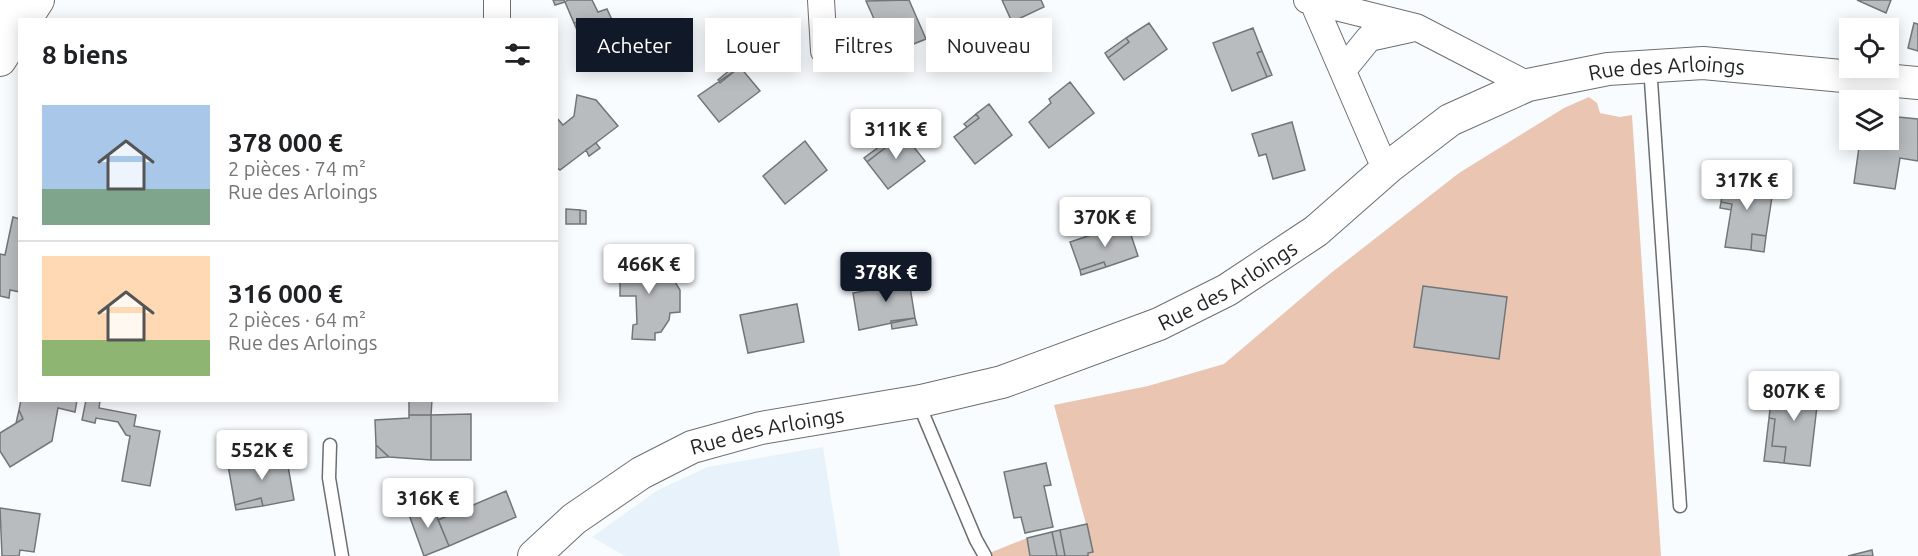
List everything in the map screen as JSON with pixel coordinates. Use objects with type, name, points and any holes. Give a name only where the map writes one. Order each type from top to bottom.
[{"type":"street","points":[[0,21],[10,0]]},
{"type":"street","points":[[26,18],[38,0]]},
{"type":"street","points":[[497,0],[497,18]]},
{"type":"street","points":[[820,0],[821,18]]},
{"type":"street","points":[[1311,0],[1416,27],[1528,85]]},
{"type":"street","points":[[1311,0],[1380,157],[1390,166]]},
{"type":"street","points":[[1343,70],[1369,38],[1416,27]]},
{"type":"street","points":[[0,60],[18,31]]},
{"type":"street","name":"Rue des Arloings","points":[[534,556],[574,519],[641,472],[692,447],[761,428],[921,401],[1002,382],[1159,324],[1227,290],[1316,231],[1390,166],[1450,120],[1528,85],[1608,69],[1703,63],[1918,83]]},
{"type":"lane","points":[[1650,65],[1680,506]]},
{"type":"lane","points":[[921,401],[928,425],[975,540],[985,556]]},
{"type":"lane","points":[[330,445],[329,478],[342,556]]},
{"type":"shaded area","points":[[1589,97],[1597,103],[1600,113],[1620,117],[1632,115],[1661,556],[982,556],[1027,538],[1086,524],[1054,405],[1148,386],[1224,364],[1331,273],[1459,173],[1564,108]]},
{"type":"shaded area","points":[[823,447],[840,556],[625,556],[592,537],[658,490],[708,467]]},
{"type":"building","points":[[553,0],[564,0],[565,2],[555,5]]},
{"type":"building","points":[[592,0],[598,12],[607,9],[611,18],[576,18],[574,23],[565,2]]},
{"type":"building","points":[[909,0],[926,39],[914,44],[914,18],[874,18],[866,1]]},
{"type":"building","points":[[1002,0],[1041,0],[1044,7],[1021,18],[1010,18]]},
{"type":"building","points":[[1857,0],[1891,0],[1886,13]]},
{"type":"building","points":[[1149,23],[1167,49],[1124,80],[1108,58],[1129,42],[1126,38]]},
{"type":"building","points":[[1914,23],[1918,24],[1918,51],[1908,48]]},
{"type":"building","points":[[1253,28],[1262,51],[1257,53],[1267,77],[1232,91],[1213,43]]},
{"type":"building","points":[[1126,38],[1129,42],[1108,58],[1105,53]]},
{"type":"building","points":[[1262,51],[1272,75],[1267,77],[1257,53]]},
{"type":"building","points":[[728,72],[734,72],[720,83],[718,80]]},
{"type":"building","points":[[733,72],[744,72],[760,91],[719,122],[698,96]]},
{"type":"building","points":[[1070,82],[1094,113],[1049,148],[1029,122],[1051,103],[1049,99]]},
{"type":"building","points":[[577,95],[596,100],[618,126],[560,170],[558,168],[558,119],[563,125],[574,116]]},
{"type":"building","points":[[989,104],[1012,135],[975,164],[954,137],[979,118],[976,114]]},
{"type":"building","points":[[976,114],[979,118],[967,127],[964,124]]},
{"type":"building","points":[[1899,117],[1918,119],[1918,161],[1900,158],[1895,189],[1854,183],[1859,150],[1899,150]]},
{"type":"building","points":[[1292,122],[1305,170],[1273,179],[1266,154],[1259,156],[1252,134]]},
{"type":"building","points":[[901,131],[925,161],[888,189],[867,162],[885,148],[883,144]]},
{"type":"building","points":[[805,141],[827,170],[785,204],[763,176]]},
{"type":"building","points":[[596,143],[600,148],[589,156],[586,150]]},
{"type":"building","points":[[883,144],[885,148],[867,162],[864,158]]},
{"type":"building","points":[[1725,178],[1774,184],[1766,236],[1752,234],[1751,250],[1725,247],[1732,204],[1721,202]]},
{"type":"building","points":[[1721,202],[1732,204],[1731,210],[1720,208]]},
{"type":"building","points":[[566,209],[580,210],[580,224],[566,224]]},
{"type":"building","points":[[580,210],[586,211],[586,224],[580,224]]},
{"type":"building","points":[[13,217],[18,218],[18,292],[10,290],[9,298],[0,296],[0,254],[5,255]]},
{"type":"building","points":[[1127,223],[1138,256],[1106,267],[1104,262],[1080,270],[1070,242]]},
{"type":"building","points":[[1752,234],[1766,236],[1764,252],[1751,250]]},
{"type":"building","points":[[620,259],[663,259],[664,281],[675,282],[680,290],[680,312],[670,313],[669,320],[661,332],[655,333],[655,340],[632,339],[633,325],[637,324],[636,296],[620,296]]},
{"type":"building","points":[[1104,262],[1106,267],[1081,275],[1080,270]]},
{"type":"building","points":[[907,268],[915,318],[859,330],[853,293],[891,286],[889,272]]},
{"type":"building","points":[[1423,286],[1507,297],[1499,359],[1414,347]]},
{"type":"building","points":[[797,304],[804,342],[748,353],[740,315]]},
{"type":"building","points":[[915,318],[917,325],[892,329],[891,321]]},
{"type":"building","points":[[1773,384],[1819,389],[1810,466],[1784,463],[1786,447],[1772,446],[1775,419],[1769,418]]},
{"type":"building","points":[[21,402],[77,402],[75,412],[58,408],[52,441],[10,467],[0,451],[0,433],[23,419],[19,410]]},
{"type":"building","points":[[86,402],[100,402],[99,408],[136,415],[134,426],[160,431],[150,486],[122,481],[130,436],[126,435],[118,422],[96,418],[95,423],[82,420]]},
{"type":"building","points":[[409,402],[432,402],[431,415],[409,415]]},
{"type":"building","points":[[19,410],[23,419],[16,423]]},
{"type":"building","points":[[471,414],[471,460],[431,460],[431,415]]},
{"type":"building","points":[[409,415],[431,415],[431,460],[389,457],[376,445],[375,420],[409,418]]},
{"type":"building","points":[[1769,418],[1775,419],[1772,446],[1786,447],[1784,463],[1764,461]]},
{"type":"building","points":[[376,445],[389,457],[376,458]]},
{"type":"building","points":[[286,455],[294,500],[263,506],[261,498],[235,505],[228,465]]},
{"type":"building","points":[[1046,463],[1051,485],[1044,486],[1053,527],[1025,533],[1021,517],[1014,518],[1004,472]]},
{"type":"building","points":[[506,491],[516,517],[449,546],[438,520]]},
{"type":"building","points":[[261,498],[263,506],[236,510],[235,505]]},
{"type":"building","points":[[431,502],[449,546],[424,556],[408,512]]},
{"type":"building","points":[[0,508],[40,514],[34,552],[20,550],[19,556],[2,556]]},
{"type":"building","points":[[1087,524],[1093,552],[1088,553],[1088,556],[1065,556],[1060,530]]},
{"type":"building","points":[[1060,530],[1065,556],[1057,556],[1052,532]]},
{"type":"building","points":[[1052,532],[1057,556],[1030,556],[1027,538]]},
{"type":"building","points":[[1872,550],[1873,556],[1848,556]]}]
